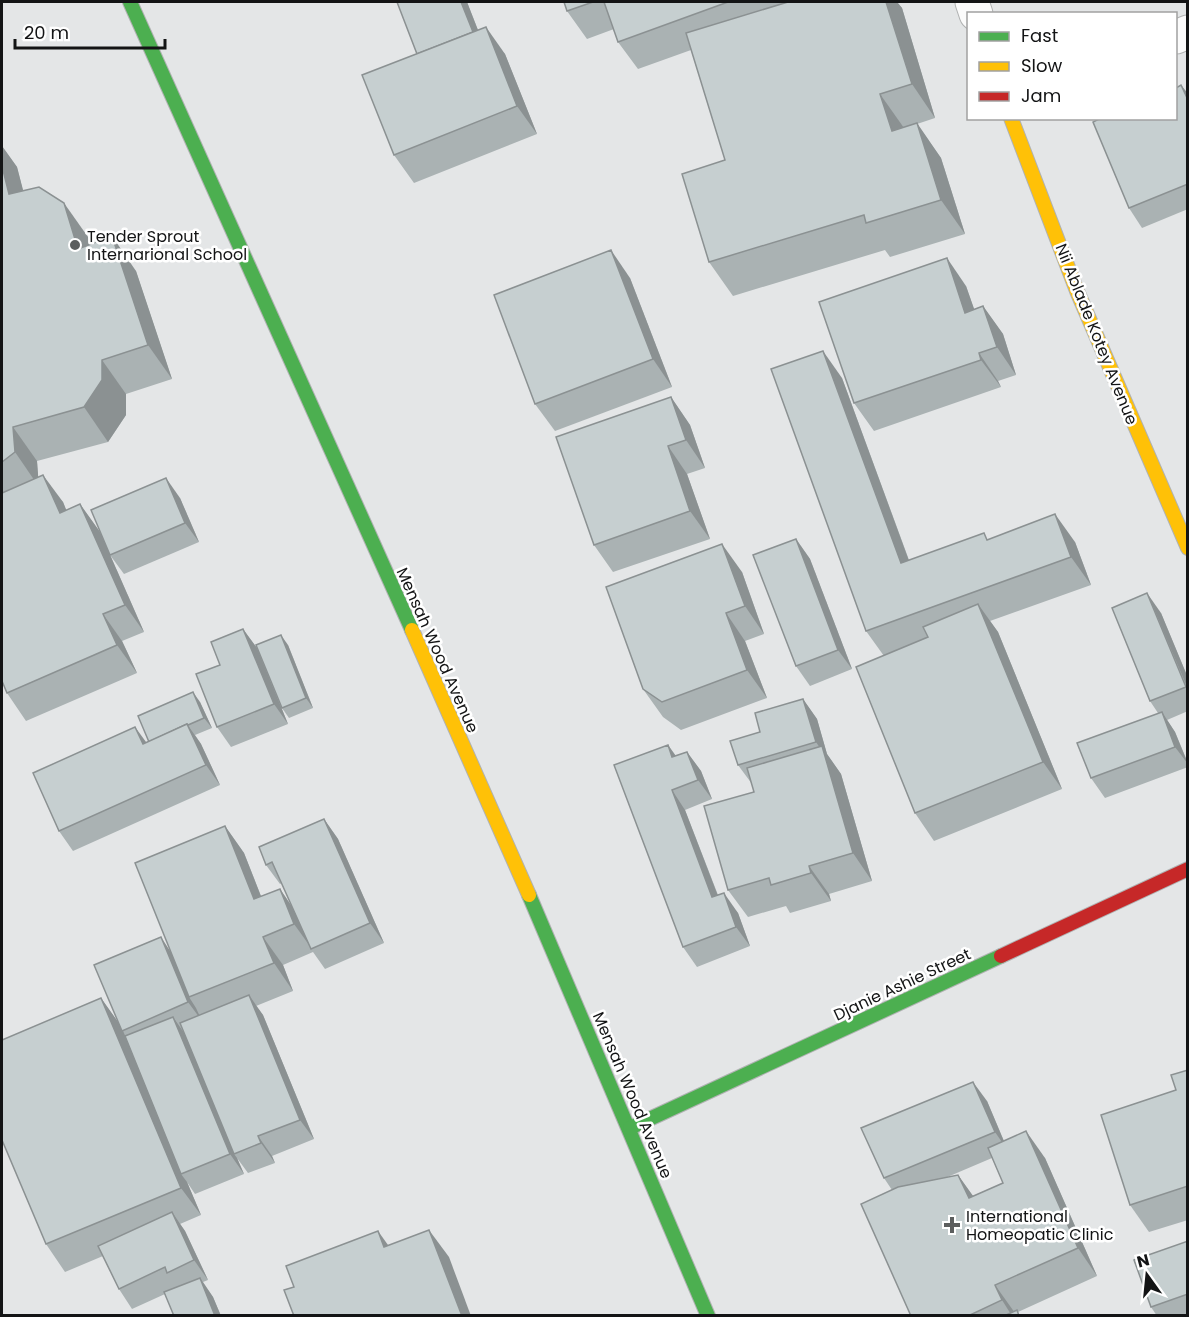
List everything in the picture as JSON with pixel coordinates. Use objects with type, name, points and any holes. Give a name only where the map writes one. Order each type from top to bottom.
[{"type":"street","name":"Mensah Wood Avenue","points":[[130,2],[356,505],[630,1128],[708,1316]]},
{"type":"street","name":"Nii Ablade Kotey Avenue","points":[[1012,120],[1077,291],[1188,548]]},
{"type":"street","name":"Djanie Ashie Street","points":[[630,1128],[1188,869]]},
{"type":"building","points":[[397,2],[461,2],[473,32],[417,54]]},
{"type":"building","points":[[564,2],[593,2],[567,11]]},
{"type":"building","points":[[604,2],[728,2],[618,42]]},
{"type":"building","points":[[788,2],[886,2],[912,84],[880,94],[892,131],[917,123],[941,200],[866,223],[864,215],[709,262],[682,174],[725,160],[686,33]]},
{"type":"building","points":[[486,27],[517,106],[394,155],[362,75]]},
{"type":"building","points":[[1181,85],[1188,100],[1188,184],[1129,208],[1093,122],[1097,120],[1177,120],[1177,87]]},
{"type":"building","points":[[2,166],[9,194],[39,187],[64,203],[78,249],[112,236],[148,345],[102,360],[102,380],[84,407],[13,427],[15,452],[2,462]]},
{"type":"building","points":[[611,250],[653,359],[535,404],[494,295]]},
{"type":"building","points":[[947,258],[965,313],[983,306],[997,347],[979,353],[981,360],[854,403],[819,302]]},
{"type":"building","points":[[823,351],[901,563],[984,533],[987,540],[1055,514],[1071,557],[866,631],[771,369]]},
{"type":"building","points":[[671,397],[686,440],[668,446],[690,511],[594,545],[556,437]]},
{"type":"building","points":[[43,475],[60,513],[80,504],[125,605],[103,614],[117,645],[7,693],[2,681],[2,493]]},
{"type":"building","points":[[166,478],[185,523],[110,555],[91,510]]},
{"type":"building","points":[[796,539],[838,650],[796,666],[753,555]]},
{"type":"building","points":[[722,544],[745,606],[726,613],[747,670],[662,702],[643,689],[606,587]]},
{"type":"building","points":[[1147,593],[1186,687],[1150,701],[1112,608]]},
{"type":"building","points":[[978,604],[1043,762],[915,813],[856,667],[928,637],[923,627]]},
{"type":"building","points":[[243,629],[274,704],[217,727],[196,674],[220,665],[211,642]]},
{"type":"building","points":[[281,635],[306,698],[282,708],[256,645]]},
{"type":"building","points":[[193,692],[204,718],[149,742],[138,716]]},
{"type":"building","points":[[803,699],[816,742],[738,765],[730,741],[760,732],[755,713]]},
{"type":"building","points":[[1162,712],[1175,747],[1091,778],[1077,743]]},
{"type":"building","points":[[187,724],[206,765],[59,831],[33,773],[135,727],[143,744]]},
{"type":"building","points":[[668,745],[672,757],[687,752],[698,780],[672,790],[712,897],[724,893],[736,927],[683,947],[614,765]]},
{"type":"building","points":[[822,746],[853,853],[809,866],[811,873],[771,885],[769,878],[728,890],[704,806],[754,792],[747,768]]},
{"type":"building","points":[[324,819],[370,923],[311,949],[272,862],[266,865],[259,847]]},
{"type":"building","points":[[225,826],[254,899],[280,889],[294,924],[263,937],[274,963],[189,997],[135,863]]},
{"type":"building","points":[[161,937],[188,1002],[122,1031],[94,965]]},
{"type":"building","points":[[249,995],[300,1120],[258,1136],[261,1143],[234,1154],[180,1023]]},
{"type":"building","points":[[101,998],[181,1188],[46,1244],[2,1140],[2,1040]]},
{"type":"building","points":[[173,1017],[230,1154],[181,1174],[125,1036]]},
{"type":"building","points":[[1188,1070],[1188,1186],[1130,1205],[1101,1115],[1176,1090],[1171,1075]]},
{"type":"building","points":[[973,1082],[995,1132],[884,1178],[861,1128]]},
{"type":"building","points":[[1026,1131],[1078,1248],[995,1285],[1002,1300],[968,1316],[911,1316],[861,1204],[898,1187],[958,1175],[969,1198],[1003,1183],[988,1148]]},
{"type":"building","points":[[172,1212],[194,1260],[167,1273],[165,1267],[119,1289],[98,1246]]},
{"type":"building","points":[[429,1230],[462,1316],[294,1316],[284,1290],[294,1287],[286,1266],[378,1231],[384,1247]]},
{"type":"building","points":[[1188,1241],[1188,1294],[1151,1307],[1134,1260]]},
{"type":"building","points":[[200,1278],[215,1316],[174,1316],[164,1292]]},
{"type":"building","points":[[1017,1310],[1019,1316],[1004,1316]]},
{"type":"traffic: fast","points":[[130,2],[412,630]]},
{"type":"traffic: fast","points":[[529,895],[708,1316]]},
{"type":"traffic: fast","points":[[630,1128],[1001,956]]},
{"type":"traffic: slow","points":[[1012,120],[1077,291],[1188,548]]},
{"type":"traffic: slow","points":[[412,630],[529,895]]},
{"type":"traffic: jam","points":[[1001,956],[1188,869]]},
{"type":"place","name":"Tender Sprout Internarional School","points":[[75,245]]},
{"type":"place","name":"International Homeopatic Clinic","points":[[952,1225]]}]
